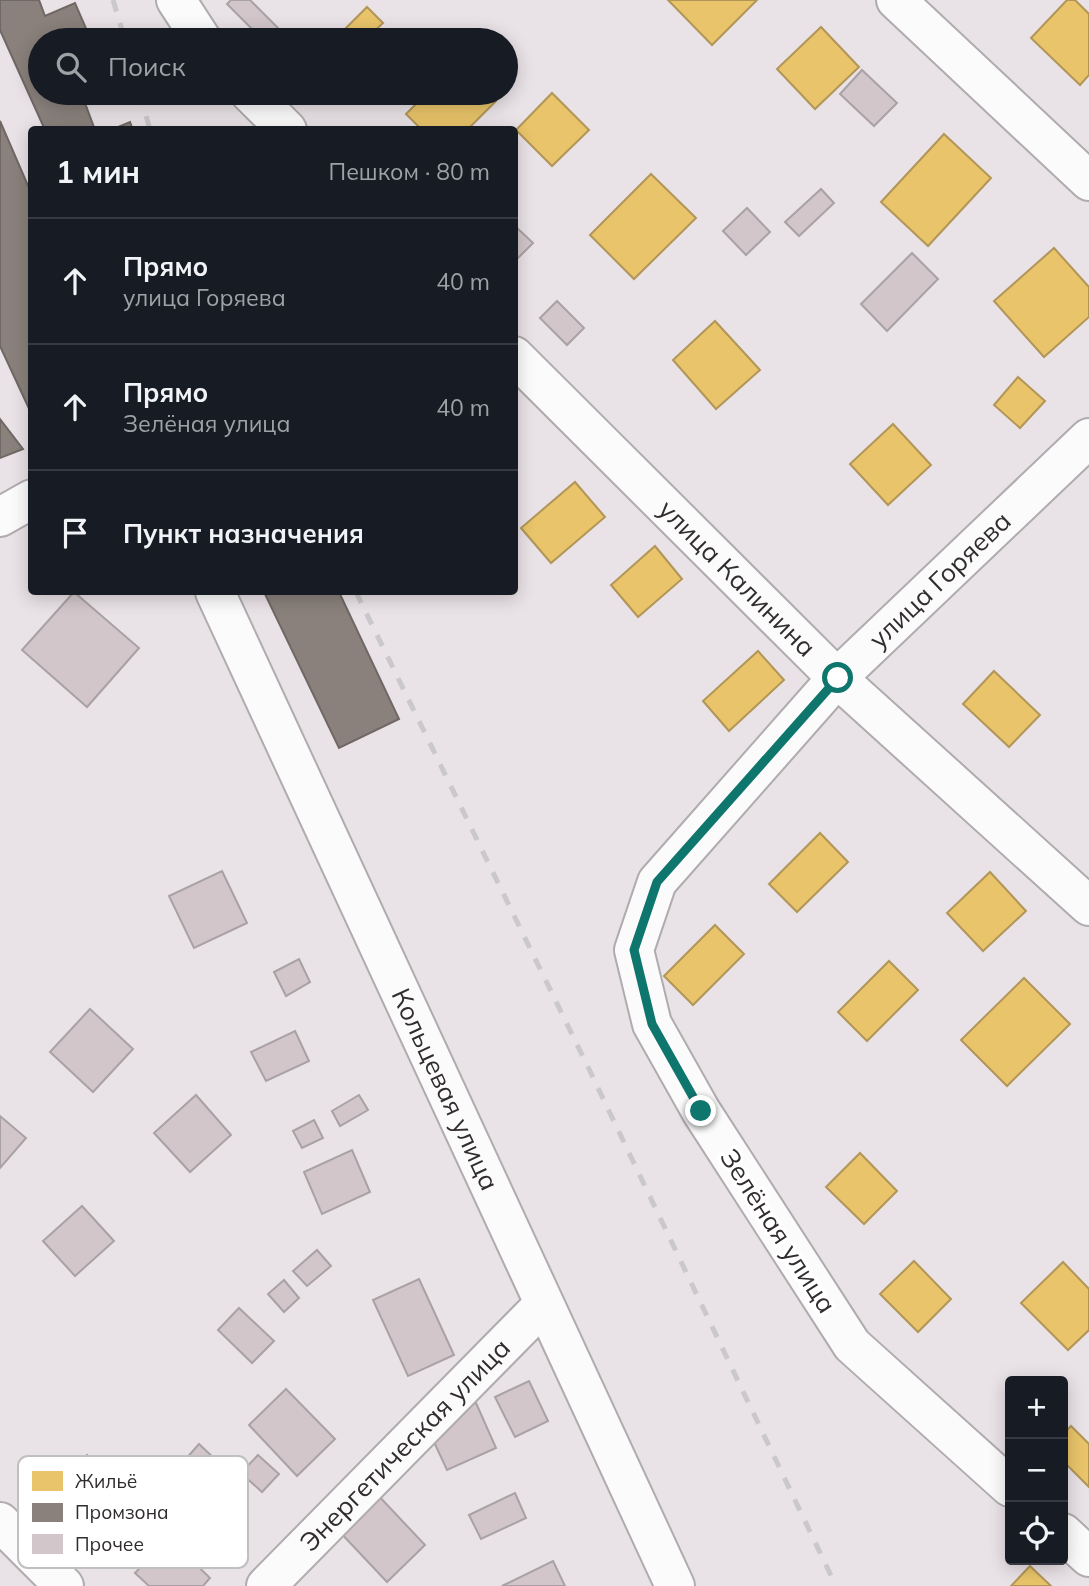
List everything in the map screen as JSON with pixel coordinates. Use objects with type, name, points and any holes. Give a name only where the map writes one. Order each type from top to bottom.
[{"type":"street","points":[[176,0],[194,28]]},
{"type":"street","points":[[896,0],[1089,181]]},
{"type":"street","points":[[262,105],[283,126]]},
{"type":"street","name":"улица Калинина","points":[[518,360],[838,678],[1089,906]]},
{"type":"street","name":"улица Горяева","points":[[657,882],[838,678],[1089,438]]},
{"type":"street","points":[[0,517],[28,501]]},
{"type":"street","name":"Кольцевая улица","points":[[216,595],[675,1586]]},
{"type":"street","name":"Зелёная улица","points":[[657,882],[634,950],[652,1024],[701,1111],[852,1345],[1005,1482]]},
{"type":"street","name":"Энергетическая улица","points":[[266,1586],[543,1305]]},
{"type":"street","points":[[0,1522],[18,1540]]},
{"type":"street","points":[[1068,1538],[1089,1557]]},
{"type":"street","points":[[46,1568],[64,1586]]},
{"type":"building: Жильё","points":[[668,0],[757,0],[712,45]]},
{"type":"building: Жильё","points":[[1067,0],[1075,0],[1089,14],[1089,75],[1080,85],[1031,38]]},
{"type":"building: Жильё","points":[[367,7],[383,23],[378,28],[346,28]]},
{"type":"building: Жильё","points":[[821,27],[859,67],[815,109],[777,69]]},
{"type":"building: Жильё","points":[[552,93],[589,130],[552,166],[518,132],[518,128]]},
{"type":"building: Жильё","points":[[415,105],[492,105],[471,126],[418,126],[406,114]]},
{"type":"building: Жильё","points":[[944,134],[991,178],[928,246],[881,202]]},
{"type":"building: Жильё","points":[[651,174],[696,218],[634,279],[590,235]]},
{"type":"building: Жильё","points":[[1054,248],[1089,287],[1089,317],[1044,357],[994,301]]},
{"type":"building: Жильё","points":[[715,321],[760,370],[716,409],[673,360]]},
{"type":"building: Жильё","points":[[1018,377],[1045,401],[1020,428],[994,405]]},
{"type":"building: Жильё","points":[[893,424],[931,465],[888,505],[850,464]]},
{"type":"building: Жильё","points":[[575,482],[605,517],[551,563],[521,528]]},
{"type":"building: Жильё","points":[[655,546],[682,579],[638,617],[611,585]]},
{"type":"building: Жильё","points":[[758,651],[784,680],[729,731],[703,701]]},
{"type":"building: Жильё","points":[[994,671],[1040,715],[1009,747],[963,704]]},
{"type":"building: Жильё","points":[[820,833],[848,862],[797,912],[769,884]]},
{"type":"building: Жильё","points":[[990,872],[1026,911],[983,951],[947,913]]},
{"type":"building: Жильё","points":[[715,925],[744,954],[693,1005],[664,976]]},
{"type":"building: Жильё","points":[[889,961],[918,990],[867,1041],[838,1012]]},
{"type":"building: Жильё","points":[[1024,978],[1070,1024],[1007,1086],[961,1040]]},
{"type":"building: Жильё","points":[[860,1153],[897,1191],[864,1224],[826,1187]]},
{"type":"building: Жильё","points":[[914,1261],[951,1299],[918,1332],[880,1294]]},
{"type":"building: Жильё","points":[[1063,1262],[1089,1289],[1089,1330],[1068,1350],[1021,1303]]},
{"type":"building: Жильё","points":[[1071,1426],[1089,1444],[1089,1487],[1068,1466],[1068,1429]]},
{"type":"building: Жильё","points":[[1030,1566],[1051,1586],[1011,1586]]},
{"type":"building: Промзона","points":[[0,0],[39,0],[45,16],[75,3],[86,28],[28,28],[28,92],[0,30]]},
{"type":"building: Промзона","points":[[34,105],[86,105],[94,126],[43,126]]},
{"type":"building: Промзона","points":[[0,121],[28,186],[28,406],[0,346]]},
{"type":"building: Промзона","points":[[0,419],[23,449],[0,458]]},
{"type":"building: Промзона","points":[[265,595],[340,595],[399,719],[339,748]]},
{"type":"building: Прочее","points":[[231,0],[250,0],[278,28],[251,28],[227,4]]},
{"type":"building: Прочее","points":[[862,70],[897,103],[874,126],[840,94]]},
{"type":"building: Прочее","points":[[821,189],[834,203],[799,236],[785,222]]},
{"type":"building: Прочее","points":[[747,208],[770,232],[746,255],[723,231]]},
{"type":"building: Прочее","points":[[518,229],[533,243],[518,258]]},
{"type":"building: Прочее","points":[[912,253],[938,279],[887,331],[861,304]]},
{"type":"building: Прочее","points":[[557,301],[584,328],[567,345],[540,318]]},
{"type":"building: Прочее","points":[[71,595],[77,595],[139,648],[87,707],[22,650]]},
{"type":"building: Прочее","points":[[222,871],[247,923],[194,948],[169,896]]},
{"type":"building: Прочее","points":[[299,959],[310,982],[286,996],[274,972]]},
{"type":"building: Прочее","points":[[90,1009],[133,1049],[93,1092],[50,1052]]},
{"type":"building: Прочее","points":[[295,1031],[309,1061],[266,1081],[251,1052]]},
{"type":"building: Прочее","points":[[196,1095],[231,1135],[190,1172],[154,1133]]},
{"type":"building: Прочее","points":[[359,1095],[368,1110],[340,1126],[332,1111]]},
{"type":"building: Прочее","points":[[0,1116],[26,1138],[0,1168]]},
{"type":"building: Прочее","points":[[314,1120],[323,1138],[302,1148],[293,1131]]},
{"type":"building: Прочее","points":[[352,1150],[370,1192],[322,1214],[304,1172]]},
{"type":"building: Прочее","points":[[82,1206],[114,1241],[75,1276],[43,1241]]},
{"type":"building: Прочее","points":[[317,1250],[331,1266],[307,1286],[293,1271]]},
{"type":"building: Прочее","points":[[419,1279],[454,1355],[408,1376],[373,1300]]},
{"type":"building: Прочее","points":[[284,1280],[299,1298],[284,1312],[268,1294]]},
{"type":"building: Прочее","points":[[239,1308],[274,1341],[252,1363],[218,1330]]},
{"type":"building: Прочее","points":[[529,1381],[548,1421],[515,1437],[495,1397]]},
{"type":"building: Прочее","points":[[286,1389],[335,1439],[297,1476],[249,1425]]},
{"type":"building: Прочее","points":[[476,1403],[496,1448],[447,1470],[426,1425]]},
{"type":"building: Прочее","points":[[199,1444],[212,1456],[188,1456]]},
{"type":"building: Прочее","points":[[258,1455],[279,1474],[262,1492],[248,1479],[248,1466]]},
{"type":"building: Прочее","points":[[375,1492],[425,1545],[387,1582],[337,1529]]},
{"type":"building: Прочее","points":[[515,1493],[526,1518],[481,1539],[469,1515]]},
{"type":"building: Прочее","points":[[553,1561],[565,1586],[502,1586]]},
{"type":"building: Прочее","points":[[140,1568],[200,1568],[210,1578],[203,1586],[149,1586],[135,1573]]},
{"type":"railway","points":[[113,0],[121,28]]},
{"type":"railway","points":[[143,105],[149,126]]},
{"type":"railway","points":[[357,595],[588,1067],[836,1586]]},
{"type":"route","points":[[701,1111],[652,1024],[634,950],[657,882],[838,678]]}]
